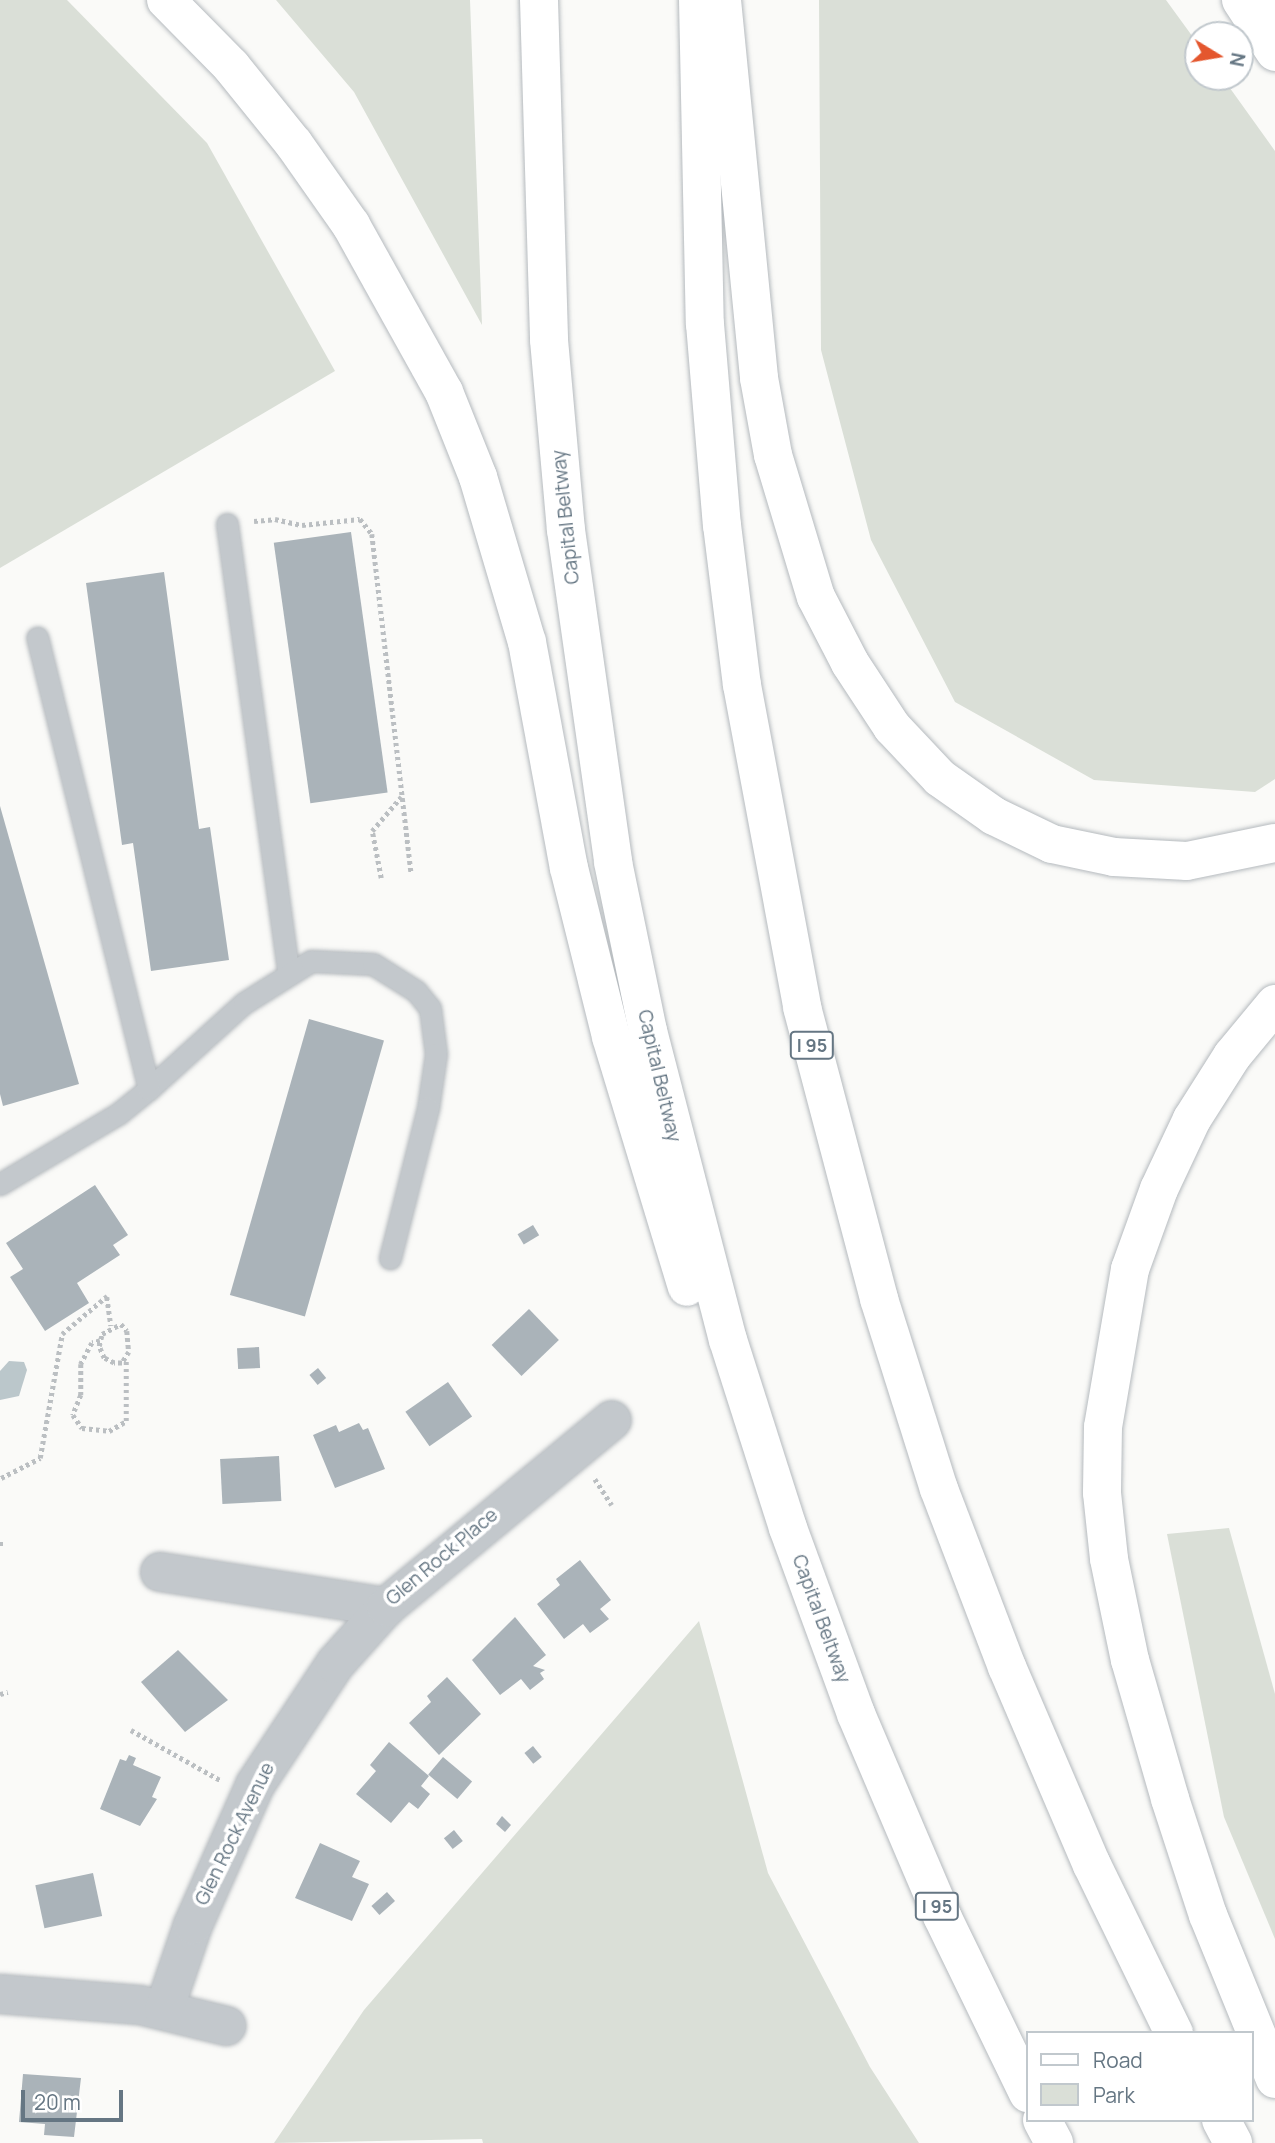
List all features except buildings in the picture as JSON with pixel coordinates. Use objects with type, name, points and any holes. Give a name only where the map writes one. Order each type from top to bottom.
[{"type":"main road","points":[[166,0],[286,134],[351,225],[438,380],[478,477],[527,642],[569,868],[611,1037],[656,1191],[705,1347],[772,1532],[856,1714]]},
{"type":"main road","name":"Capital Beltway","points":[[539,0],[549,341],[566,530],[613,862],[681,1173],[728,1340],[788,1528],[856,1714],[942,1916],[1026,2089]]},
{"type":"main road","name":"I 95","points":[[698,0],[705,324],[722,524],[744,698],[802,1007],[879,1299],[939,1489],[1012,1680],[1092,1866],[1173,2031]]},
{"type":"main road","points":[[722,0],[759,378],[773,455],[816,597],[850,663],[892,727],[940,778],[993,816],[1052,844],[1114,858],[1187,861],[1275,843]]},
{"type":"main road","points":[[1241,0],[1275,52]]},
{"type":"main road","points":[[1264,0],[1275,15]]},
{"type":"main road","points":[[1275,1004],[1233,1056],[1192,1119],[1159,1189],[1130,1269],[1103,1427],[1102,1493],[1109,1559],[1128,1648],[1170,1799],[1208,1915],[1275,2079]]},
{"type":"main road","points":[[1043,2122],[1054,2143]]},
{"type":"main road","points":[[1222,2122],[1233,2143]]},
{"type":"street","name":"Glen Rock Place","points":[[160,1572],[386,1607],[612,1420]]},
{"type":"street","name":"Glen Rock Avenue","points":[[164,2010],[193,1925],[255,1785],[335,1664],[386,1607]]},
{"type":"street","points":[[0,1994],[164,2010],[227,2026]]},
{"type":"lane","points":[[227,524],[288,971]]},
{"type":"lane","points":[[37,638],[149,1089]]},
{"type":"lane","points":[[0,1184],[118,1114],[244,1003],[288,971],[311,961],[373,964],[416,991],[430,1008],[436,1054],[428,1108],[390,1258]]},
{"type":"path","points":[[227,524],[275,519],[302,525],[360,519],[372,534],[411,873]]},
{"type":"path","points":[[381,878],[372,831],[402,797]]},
{"type":"path","points":[[1,1478],[40,1458],[62,1334],[107,1296],[111,1326]]},
{"type":"path","points":[[121,1324],[127,1331],[126,1421],[109,1431],[82,1428],[72,1415],[81,1395],[81,1364],[92,1343],[100,1341],[111,1326],[121,1324]]},
{"type":"path","points":[[100,1341],[104,1358],[114,1363],[126,1360]]},
{"type":"path","points":[[0,1694],[8,1692]]},
{"type":"path","points":[[131,1730],[221,1780]]},
{"type":"green space","points":[[0,0],[67,0],[207,143],[335,371],[0,568]]},
{"type":"green space","points":[[276,0],[470,0],[482,325],[354,92]]},
{"type":"green space","points":[[819,0],[1166,0],[1184,25],[1184,91],[1232,91],[1275,151],[1275,779],[1255,792],[1094,780],[955,702],[871,540],[821,350]]},
{"type":"green space","points":[[1229,1528],[1275,1694],[1275,1939],[1224,1817],[1167,1534]]},
{"type":"green space","points":[[699,1621],[768,1873],[870,2067],[919,2143],[483,2143],[482,2139],[274,2143],[364,2010]]},
{"type":"shaded area","points":[[9,1361],[24,1362],[27,1370],[19,1396],[0,1400],[0,1371]]}]
